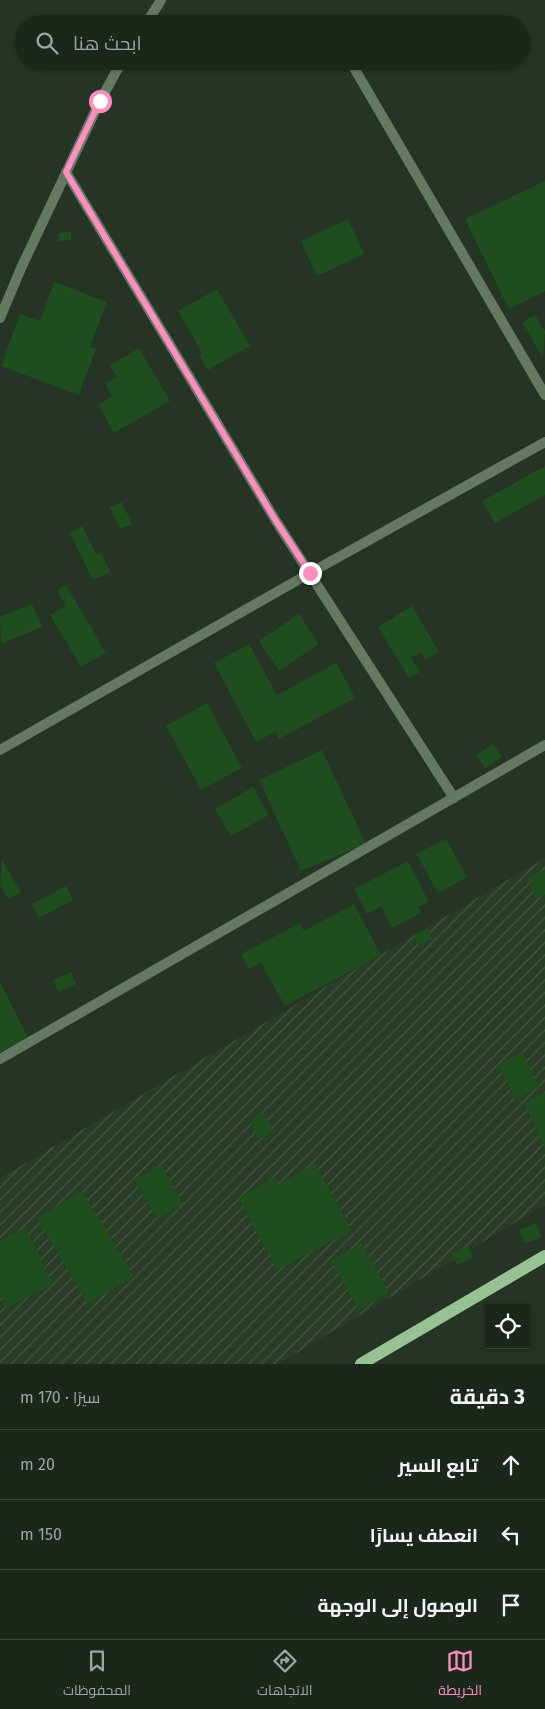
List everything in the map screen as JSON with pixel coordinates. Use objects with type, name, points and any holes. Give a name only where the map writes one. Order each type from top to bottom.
[{"type":"main road","points":[[361,1364],[545,1256]]},
{"type":"street","points":[[152,15],[161,0]]},
{"type":"street","points":[[0,318],[66,172],[117,70]]},
{"type":"street","points":[[355,70],[545,394]]},
{"type":"street","points":[[66,172],[276,521],[454,798]]},
{"type":"street","points":[[0,750],[310,573],[545,442]]},
{"type":"street","points":[[0,1059],[545,745]]},
{"type":"shaded area","points":[[545,858],[545,1205],[278,1364],[0,1364],[0,1178]]},
{"type":"building","points":[[545,181],[545,291],[509,309],[465,219]]},
{"type":"building","points":[[348,219],[364,254],[317,276],[301,241]]},
{"type":"building","points":[[71,232],[71,240],[59,241],[58,233]]},
{"type":"building","points":[[54,282],[107,302],[90,347],[96,349],[79,395],[1,366],[20,314],[40,321]]},
{"type":"building","points":[[217,289],[250,346],[208,370],[199,354],[202,353],[178,311]]},
{"type":"building","points":[[535,315],[545,331],[543,358],[522,322]]},
{"type":"building","points":[[139,348],[170,401],[114,433],[98,405],[112,396],[105,384],[117,377],[110,365]]},
{"type":"building","points":[[545,466],[545,495],[495,523],[482,501]]},
{"type":"building","points":[[122,502],[132,524],[120,529],[110,507]]},
{"type":"building","points":[[82,526],[96,554],[101,552],[110,572],[93,580],[70,533]]},
{"type":"building","points":[[66,585],[106,653],[81,667],[50,615],[66,606],[57,590]]},
{"type":"building","points":[[32,604],[42,627],[1,644],[0,617]]},
{"type":"building","points":[[412,606],[439,652],[425,660],[421,652],[411,658],[420,672],[409,678],[378,627]]},
{"type":"building","points":[[299,614],[319,644],[279,671],[259,641]]},
{"type":"building","points":[[249,644],[277,695],[336,663],[355,698],[279,739],[275,732],[256,742],[214,663]]},
{"type":"building","points":[[207,703],[242,768],[201,790],[166,726]]},
{"type":"building","points":[[493,744],[502,757],[485,768],[476,755]]},
{"type":"building","points":[[322,750],[366,844],[301,871],[259,780]]},
{"type":"building","points":[[253,787],[269,815],[231,836],[215,809]]},
{"type":"building","points":[[446,839],[467,877],[438,893],[416,854]]},
{"type":"building","points":[[2,859],[21,893],[8,899],[0,885]]},
{"type":"building","points":[[408,861],[429,902],[418,907],[421,913],[392,928],[381,907],[367,914],[354,889]]},
{"type":"building","points":[[545,870],[545,895],[536,899],[527,878]]},
{"type":"building","points":[[66,886],[73,900],[39,918],[32,904]]},
{"type":"building","points":[[354,904],[381,955],[285,1006],[261,963],[249,969],[241,954],[300,923],[304,931]]},
{"type":"building","points":[[428,928],[432,939],[418,945],[413,935]]},
{"type":"building","points":[[71,972],[76,984],[58,992],[53,980]]},
{"type":"building","points":[[0,982],[28,1038],[0,1052]]},
{"type":"building","points":[[522,1053],[539,1087],[516,1100],[498,1065]]},
{"type":"building","points":[[545,1093],[545,1148],[524,1103]]},
{"type":"building","points":[[263,1113],[274,1131],[259,1140],[249,1122]]},
{"type":"building","points":[[315,1164],[352,1230],[278,1270],[238,1198],[275,1177],[279,1184]]},
{"type":"building","points":[[161,1165],[183,1204],[157,1219],[134,1180]]},
{"type":"building","points":[[82,1191],[134,1277],[88,1304],[37,1218]]},
{"type":"building","points":[[536,1223],[542,1237],[525,1244],[519,1230]]},
{"type":"building","points":[[26,1228],[53,1285],[6,1308],[0,1295],[0,1240]]},
{"type":"building","points":[[361,1243],[389,1293],[359,1310],[331,1261]]},
{"type":"building","points":[[468,1246],[473,1258],[457,1265],[452,1254]]},
{"type":"route","points":[[100,101],[66,172],[276,521],[310,573]]}]
